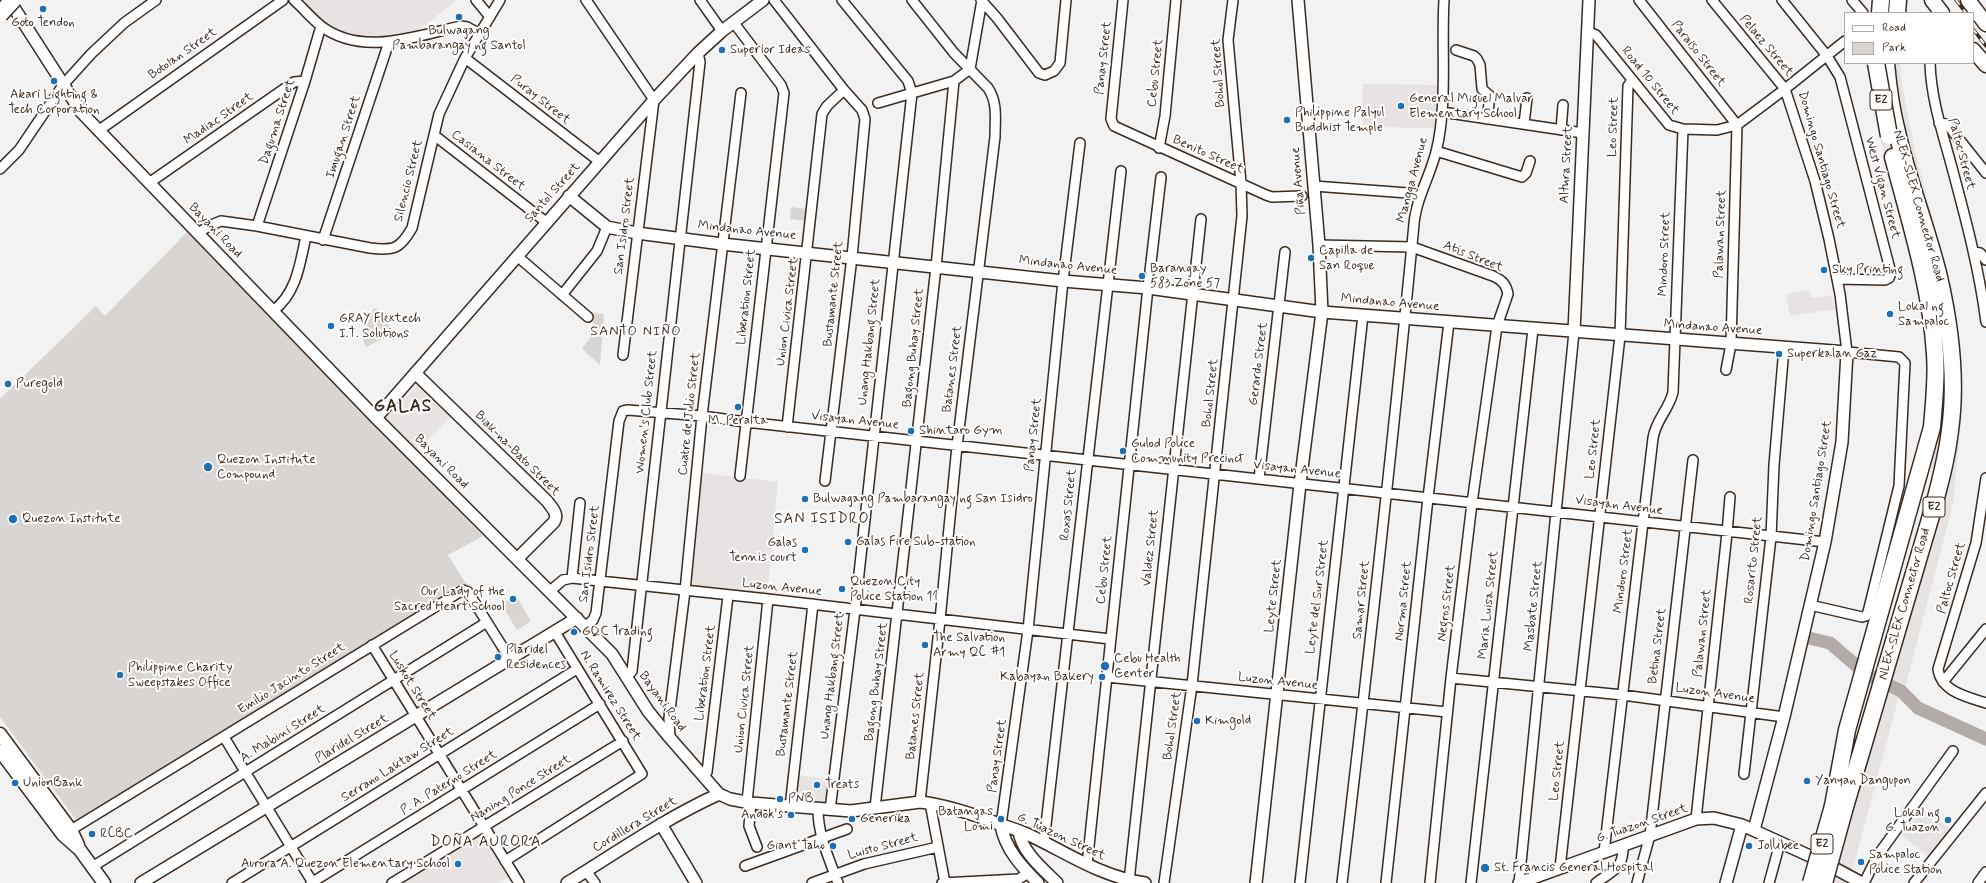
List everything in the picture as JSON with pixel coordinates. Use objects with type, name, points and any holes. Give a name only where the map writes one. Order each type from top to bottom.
[{"type":"highway","points":[[1874,12],[1875,0]]},
{"type":"highway","points":[[1880,12],[1883,0]]},
{"type":"highway","points":[[1883,0],[1884,12]]},
{"type":"highway","points":[[1897,12],[1898,0]]},
{"type":"highway","points":[[1830,883],[1840,807],[1847,730],[1930,434],[1936,392],[1935,355],[1925,280],[1887,135],[1879,96],[1877,64]]},
{"type":"highway","name":"NLEX-SLEX Connector Road","points":[[1824,883],[1840,807],[1922,506],[1932,467],[1939,427],[1940,354],[1936,319],[1928,279],[1889,136],[1877,64]]},
{"type":"highway","name":"NLEX-SLEX Connector Road","points":[[1811,883],[1840,807],[1944,469],[1951,428],[1951,354],[1947,318],[1939,276],[1897,133],[1890,98],[1886,64]]},
{"type":"highway","points":[[1896,64],[1907,131],[1944,275],[1952,317],[1951,354]]},
{"type":"main road","points":[[1932,0],[1941,12]]},
{"type":"main road","points":[[1968,0],[1985,21]]},
{"type":"main road","points":[[0,20],[10,4]]},
{"type":"main road","points":[[1974,51],[1986,65]]},
{"type":"main road","points":[[0,734],[104,883]]},
{"type":"main road","points":[[0,751],[67,832]]},
{"type":"street","points":[[0,169],[19,150],[63,85],[91,54],[124,23],[156,0]]},
{"type":"street","name":"Botolan Street","points":[[98,131],[283,0]]},
{"type":"street","points":[[294,0],[321,26],[342,37],[360,41],[389,42],[461,26],[467,27],[480,34]]},
{"type":"street","points":[[476,0],[490,17]]},
{"type":"street","name":"Silencio Street","points":[[198,233],[221,221],[257,226],[323,240],[386,250],[393,248],[404,241],[412,228],[439,114],[465,58],[500,0]]},
{"type":"street","points":[[586,0],[654,100]]},
{"type":"street","points":[[700,0],[722,32]]},
{"type":"street","name":"Santol Street","points":[[376,418],[654,100],[698,53],[734,22],[763,0]]},
{"type":"street","points":[[774,0],[844,90]]},
{"type":"street","points":[[842,0],[908,81],[912,93]]},
{"type":"street","name":"Batanes Street","points":[[912,0],[970,69],[988,88],[993,95],[996,107],[995,137],[957,446],[940,620],[925,802],[938,847],[944,883]]},
{"type":"street","points":[[878,103],[954,81],[970,69],[981,0]]},
{"type":"street","points":[[981,0],[998,18],[1039,73],[1045,75],[1054,71],[1060,63],[1066,0]]},
{"type":"street","name":"Panay Street","points":[[1111,119],[1123,0]]},
{"type":"street","name":"Cebu Street","points":[[1160,148],[1165,116],[1176,0]]},
{"type":"street","name":"Bohol Street","points":[[1164,883],[1192,685],[1216,474],[1242,216],[1241,183],[1228,40],[1233,0]]},
{"type":"street","name":"Piña Avenue","points":[[1298,0],[1320,245],[1322,312]]},
{"type":"street","name":"Mangga Avenue","points":[[1406,319],[1414,221],[1421,194],[1436,151],[1442,112],[1444,0]]},
{"type":"street","name":"Altura Street","points":[[1574,332],[1589,0]]},
{"type":"street","name":"Paraiso Street","points":[[1639,0],[1737,125]]},
{"type":"street","name":"Pelaez Street","points":[[1712,0],[1786,89]]},
{"type":"street","points":[[1782,0],[1827,56]]},
{"type":"street","points":[[1852,0],[1861,12]]},
{"type":"street","name":"Bayani Road","points":[[10,4],[81,112],[98,131],[376,418],[586,626],[612,654],[648,711],[719,794],[730,800],[749,803],[851,811],[925,802]]},
{"type":"street","name":"Liberation Street","points":[[734,22],[781,85],[784,97],[740,476]]},
{"type":"street","name":"Daguma Street","points":[[257,226],[306,81],[321,26]]},
{"type":"street","name":"Road 10 Street","points":[[1587,30],[1596,35],[1669,126],[1683,129],[1717,130],[1737,125],[1786,89]]},
{"type":"street","name":"Imugan Street","points":[[323,240],[389,42]]},
{"type":"street","name":"Domingo Santiago Street","points":[[1754,830],[1784,717],[1825,542],[1842,442],[1847,352],[1837,279],[1815,181],[1786,89],[1844,42]]},
{"type":"street","points":[[1456,50],[1474,56],[1479,62],[1482,88],[1490,96],[1488,119]]},
{"type":"street","name":"Women's Club Street","points":[[627,677],[632,671],[640,586],[700,62],[698,53]]},
{"type":"street","name":"West Vigan Street","points":[[1827,56],[1840,77],[1891,273],[1889,278],[1885,280],[1837,279]]},
{"type":"street","name":"Puray Street","points":[[465,58],[600,162]]},
{"type":"street","name":"Paltoc Street","points":[[1930,64],[1930,78],[1940,123],[1974,252],[1986,322]]},
{"type":"street","name":"Leo Street","points":[[1560,868],[1620,336],[1628,86],[1632,80]]},
{"type":"street","name":"Madiac Street","points":[[149,183],[294,82],[306,81]]},
{"type":"street","name":"Bagong Buhay Street","points":[[875,808],[898,615],[936,267],[954,81]]},
{"type":"street","name":"Bustamante Street","points":[[825,482],[852,257],[866,119],[862,110],[844,90]]},
{"type":"street","name":"Union Civica Street","points":[[788,427],[822,114],[827,106],[844,90]]},
{"type":"street","name":"Cuatre de Julio Street","points":[[670,738],[669,718],[685,591],[702,416],[741,93]]},
{"type":"street","name":"Unang Hakbang Street","points":[[830,810],[855,610],[892,262],[912,93]]},
{"type":"street","points":[[1524,124],[1527,98]]},
{"type":"street","name":"San Isidro Street","points":[[623,355],[654,100]]},
{"type":"street","points":[[1561,130],[1563,105]]},
{"type":"street","points":[[1442,112],[1583,133]]},
{"type":"street","name":"Benito Street","points":[[1111,119],[1114,126],[1118,129],[1272,196],[1302,196]]},
{"type":"street","points":[[1940,123],[1948,124],[1986,173]]},
{"type":"street","name":"Palawan Street","points":[[1726,370],[1731,344],[1737,125]]},
{"type":"street","name":"Mindoro Street","points":[[1604,852],[1654,431],[1658,420],[1668,408],[1673,392],[1683,129]]},
{"type":"street","name":"Casiana Street","points":[[434,135],[546,222]]},
{"type":"street","name":"Panay Street","points":[[1002,825],[1028,630],[1063,281],[1080,143]]},
{"type":"street","points":[[1436,151],[1522,177],[1526,173],[1530,161]]},
{"type":"street","name":"Roxas Street","points":[[1044,842],[1121,171]]},
{"type":"street","name":"Cebu Street","points":[[1087,865],[1110,639],[1161,177]]},
{"type":"street","points":[[1314,186],[1421,194]]},
{"type":"street","name":"Mindanao Avenue","points":[[570,196],[608,227],[637,233],[722,244],[766,247],[978,272],[1108,285],[1149,279],[1193,294],[1322,312],[1899,357],[1905,363],[1899,486],[1866,616],[1862,617],[1810,605]]},
{"type":"street","name":"Valdez Street","points":[[1129,881],[1201,218]]},
{"type":"street","points":[[562,295],[597,251],[608,227]]},
{"type":"street","points":[[272,311],[286,298],[293,287],[306,236]]},
{"type":"street","name":"Atis Street","points":[[1320,245],[1412,247],[1501,280],[1505,284],[1508,294],[1497,326]]},
{"type":"street","name":"Gerardo Street","points":[[1258,479],[1285,252]]},
{"type":"street","points":[[1974,252],[1980,252],[1986,260]]},
{"type":"street","points":[[517,256],[588,317]]},
{"type":"street","name":"Leyte Street","points":[[1256,883],[1300,484],[1322,312]]},
{"type":"street","name":"Leyte del Sur Street","points":[[1300,883],[1319,700],[1363,315]]},
{"type":"street","name":"Samar Street","points":[[1342,883],[1406,319]]},
{"type":"street","name":"Norma Street","points":[[1386,883],[1428,498],[1449,322]]},
{"type":"street","name":"Negros Street","points":[[1430,883],[1447,712],[1472,503],[1497,326]]},
{"type":"street","name":"Maria Luisa Street","points":[[1471,883],[1534,329]]},
{"type":"street","name":"Masbate Street","points":[[1519,883],[1574,332]]},
{"type":"street","name":"Rosarito Street","points":[[1744,774],[1771,537],[1774,465],[1784,348]]},
{"type":"street","name":"Biak-na-Bato Street","points":[[415,373],[547,501],[555,512],[556,515],[554,522],[518,558]]},
{"type":"street","name":"San Isidro Street","points":[[586,626],[593,620],[596,613],[619,420],[623,411]]},
{"type":"street","name":"Visayan Avenue","points":[[623,411],[661,412],[702,416],[1045,456],[1557,512],[1727,533],[1825,542]]},
{"type":"street","name":"Betina Street","points":[[1637,883],[1650,835],[1693,460]]},
{"type":"street","name":"Paltoc Street","points":[[1943,682],[1939,676],[1940,663],[1976,543],[1984,507],[1986,478]]},
{"type":"street","name":"Palawan Street","points":[[1696,819],[1730,497]]},
{"type":"street","points":[[550,591],[563,580],[572,578],[580,503]]},
{"type":"street","name":"Luzon Avenue","points":[[572,578],[813,604],[1110,639]]},
{"type":"street","name":"Emilio Jacinto Street","points":[[67,832],[463,590],[468,592],[510,660]]},
{"type":"street","name":"Liberation Street","points":[[704,776],[707,772],[728,596]]},
{"type":"street","name":"Union Civica Street","points":[[757,847],[749,826],[749,803],[768,599]]},
{"type":"street","name":"Bustamante Street","points":[[790,807],[813,604]]},
{"type":"street","name":"Plaridel Street","points":[[141,883],[578,618]]},
{"type":"street","name":"A. Mabini Street","points":[[92,866],[246,773],[487,622]]},
{"type":"street","points":[[1986,629],[1943,682],[1953,691],[1986,704]]},
{"type":"street","name":"N. Ramirez Street","points":[[505,861],[642,774],[555,632]]},
{"type":"street","name":"Luskot Street","points":[[372,645],[519,883]]},
{"type":"street","name":"Serrano Laktaw Street","points":[[232,883],[577,669]]},
{"type":"street","name":"Luzon Avenue","points":[[1107,677],[1192,685],[1277,696],[1447,712]]},
{"type":"street","name":"Luzon Avenue","points":[[1451,678],[1623,695],[1784,717]]},
{"type":"street","name":"P. A. Paterno Street","points":[[312,883],[600,704]]},
{"type":"street","points":[[224,737],[312,883]]},
{"type":"street","name":"Naning Ponce Street","points":[[392,883],[623,741]]},
{"type":"street","points":[[1863,883],[1878,855],[1953,751]]},
{"type":"street","points":[[1914,883],[1986,793]]},
{"type":"street","name":"Cordillera Street","points":[[567,883],[660,824],[719,794]]},
{"type":"street","name":"G. Tuazon Street","points":[[925,802],[962,811],[1019,831],[1044,842],[1087,865],[1129,881],[1145,883]]},
{"type":"street","points":[[818,809],[818,823],[821,839],[836,879]]},
{"type":"street","name":"G. Tuazon Street","points":[[1519,883],[1696,819],[1714,818],[1742,825],[1754,830],[1823,862],[1863,883]]},
{"type":"street","points":[[660,824],[696,883]]},
{"type":"street","points":[[1002,825],[1007,844],[1018,862],[1038,883]]},
{"type":"street","points":[[1726,883],[1742,825]]},
{"type":"street","points":[[745,866],[847,830]]},
{"type":"street","points":[[1019,831],[1023,844],[1029,853],[1057,883]]},
{"type":"street","points":[[1769,883],[1780,843]]},
{"type":"street","points":[[1596,883],[1621,865],[1624,858],[1623,845]]},
{"type":"street","name":"Luisto Street","points":[[812,883],[836,879],[864,864],[938,847]]},
{"type":"street","points":[[1818,883],[1823,862]]},
{"type":"street","points":[[586,871],[595,883]]},
{"type":"street","points":[[1978,883],[1986,872]]},
{"type":"street","points":[[944,883],[1019,879],[1028,874]]},
{"type":"shaded area","points":[[299,0],[457,0],[412,35],[382,38],[361,36],[334,29],[323,23]]},
{"type":"shaded area","points":[[1870,64],[1900,64],[1901,79],[1916,155],[1952,294],[1959,349],[1961,422],[1953,504],[1904,692],[1883,681],[1930,499],[1933,422],[1929,342],[1922,300],[1880,138],[1873,97]]},
{"type":"shaded area","name":"General Miguel Malvar Elementary School","points":[[1363,84],[1439,85],[1437,128],[1363,127]]},
{"type":"shaded area","points":[[1809,290],[1811,298],[1832,295],[1835,309],[1790,316],[1786,294]]},
{"type":"shaded area","points":[[418,384],[451,417],[417,450],[385,418]]},
{"type":"shaded area","points":[[702,473],[778,482],[767,596],[690,589]]},
{"type":"shaded area","points":[[1885,691],[1899,696],[1849,883],[1833,883]]},
{"type":"shaded area","points":[[796,775],[829,779],[826,807],[793,804]]},
{"type":"shaded area","points":[[1923,808],[1951,830],[1929,857],[1901,835]]},
{"type":"shaded area","name":"Aurora A. Quezon Elementary School","points":[[481,830],[510,876],[499,883],[397,883]]},
{"type":"green space","points":[[791,207],[808,209],[807,221],[790,219]]},
{"type":"green space","name":"Quezon Institute Compound","points":[[190,229],[483,536],[448,555],[467,585],[77,821],[0,717],[0,399],[96,306],[105,316]]},
{"type":"green space","points":[[374,308],[393,316],[389,324],[392,334],[366,347],[362,337]]},
{"type":"green space","points":[[594,313],[604,314],[600,365],[582,349],[592,335]]},
{"type":"green space","points":[[516,596],[531,621],[517,630],[501,604]]},
{"type":"waterway","points":[[1809,638],[1830,643],[1866,674],[1901,691],[1918,708],[1986,739]]},
{"type":"railway","points":[[1956,0],[1965,12]]},
{"type":"railway","points":[[1974,30],[1986,46]]},
{"type":"place","name":"Goto Tendon","points":[[43,9]]},
{"type":"place","name":"Bulwagang Pambarangay ng Santol","points":[[459,17]]},
{"type":"place","name":"Superior Ideas","points":[[722,50]]},
{"type":"place","name":"Akari Lighting & Tech Corporation","points":[[54,81]]},
{"type":"place","name":"General Miguel Malvar Elementary School","points":[[1401,106]]},
{"type":"place","name":"Philippine Palyul Buddhist Temple","points":[[1287,120]]},
{"type":"place","name":"Capilla de San Roque","points":[[1311,258]]},
{"type":"place","name":"Sky Printing","points":[[1824,270]]},
{"type":"place","name":"Barangay 583 Zone 57","points":[[1142,276]]},
{"type":"place","name":"Lokal ng Sampaloc","points":[[1890,314]]},
{"type":"place","name":"GRAY Flextech I.T. Solutions","points":[[331,326]]},
{"type":"place","name":"Superkalan Gaz","points":[[1779,354]]},
{"type":"place","name":"Puregold","points":[[8,384]]},
{"type":"place","name":"M. Peralta","points":[[738,407]]},
{"type":"place","name":"Shintaro Gym","points":[[911,431]]},
{"type":"place","name":"Gulod Police Community Precinct","points":[[1123,451]]},
{"type":"place","name":"Quezon Institute Compound","points":[[208,467]]},
{"type":"place","name":"Bulwagang Pambarangay ng San Isidro","points":[[805,499]]},
{"type":"place","name":"Quezon Institute","points":[[13,519]]},
{"type":"place","name":"Galas Fire Sub-station","points":[[848,542]]},
{"type":"place","name":"Galas Tennis court","points":[[805,550]]},
{"type":"place","name":"Quezon City Police Station 11","points":[[842,589]]},
{"type":"place","name":"Our Lady of the Sacred Heart School","points":[[513,599]]},
{"type":"place","name":"GQC Trading","points":[[574,632]]},
{"type":"place","name":"The Salvation Army QC #1","points":[[925,645]]},
{"type":"place","name":"Plaridel Residences","points":[[498,657]]},
{"type":"place","name":"Cebu Health Center","points":[[1105,666]]},
{"type":"place","name":"Philippine Charity Sweepstakes Office","points":[[120,675]]},
{"type":"place","name":"Kabayan Bakery","points":[[1102,677]]},
{"type":"place","name":"Kimgold","points":[[1197,721]]},
{"type":"place","name":"Yanyan Dangupon","points":[[1807,781]]},
{"type":"place","name":"UnionBank","points":[[15,783]]},
{"type":"place","name":"Treats","points":[[817,785]]},
{"type":"place","name":"PNB","points":[[780,799]]},
{"type":"place","name":"Andok's","points":[[791,815]]},
{"type":"place","name":"Generika","points":[[852,819]]},
{"type":"place","name":"Batangas Lomi","points":[[1001,819]]},
{"type":"place","name":"Lokal ng G. Tuazon","points":[[1948,820]]},
{"type":"place","name":"RCBC","points":[[92,834]]},
{"type":"place","name":"Giant Taho","points":[[833,846]]},
{"type":"place","name":"Jollibee","points":[[1749,846]]},
{"type":"place","name":"Sampaloc Police Station","points":[[1861,862]]},
{"type":"place","name":"Aurora A. Quezon Elementary School","points":[[458,864]]},
{"type":"place","name":"St. Francis General Hospital","points":[[1485,868]]},
{"type":"district","name":"SANTO NIÑO","points":[[636,332]]},
{"type":"district","name":"GALAS","points":[[403,407]]},
{"type":"district","name":"SAN ISIDRO","points":[[822,520]]},
{"type":"district","name":"DOÑA AURORA","points":[[486,843]]}]
